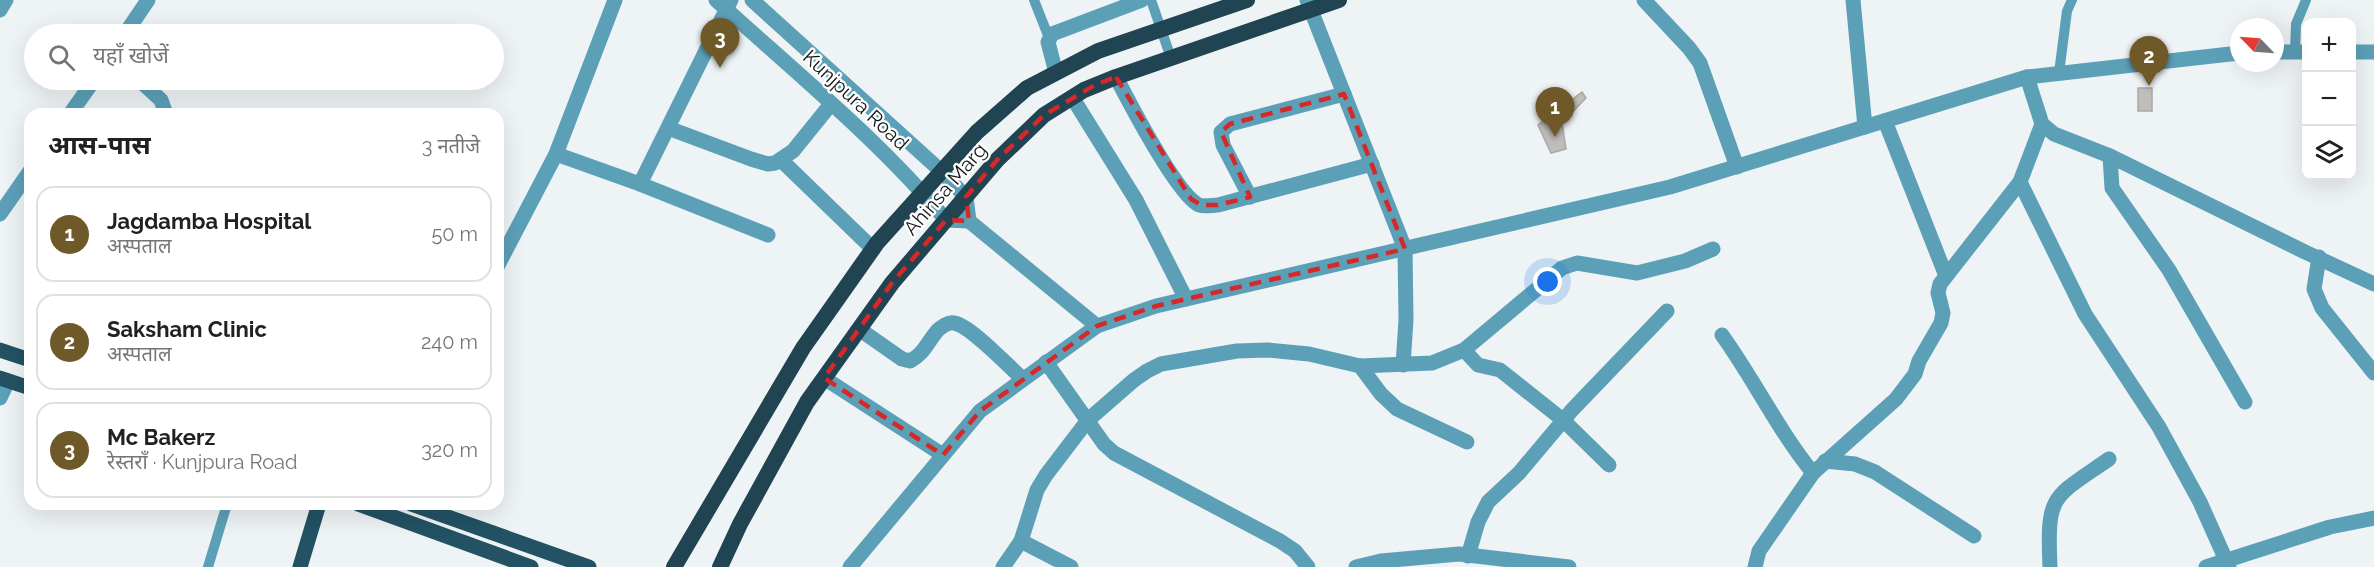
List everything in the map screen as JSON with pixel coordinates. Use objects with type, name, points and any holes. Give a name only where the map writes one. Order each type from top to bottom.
[{"type":"highway","name":"Ahinsa Marg","points":[[674,567],[803,348],[873,249],[977,132],[1027,88],[1098,51],[1247,0]]},
{"type":"highway","name":"Ahinsa Marg","points":[[720,567],[740,524],[807,402],[859,329],[892,283],[997,160],[1044,115],[1072,97],[1116,77],[1309,5],[1340,0]]},
{"type":"main road","points":[[0,350],[24,358]]},
{"type":"main road","points":[[4,380],[24,386]]},
{"type":"main road","points":[[300,567],[317,510]]},
{"type":"main road","points":[[375,510],[531,567]]},
{"type":"main road","points":[[408,522],[412,510]]},
{"type":"main road","points":[[427,510],[589,567]]},
{"type":"street","points":[[0,10],[6,0]]},
{"type":"street","points":[[132,24],[148,0]]},
{"type":"street","points":[[504,254],[556,154],[615,0]]},
{"type":"street","points":[[752,0],[941,171],[966,197],[969,221]]},
{"type":"street","points":[[1056,73],[1049,38],[1055,32],[1142,0]]},
{"type":"street","points":[[1644,0],[1700,63],[1737,167]]},
{"type":"street","points":[[1853,0],[1865,127]]},
{"type":"street","points":[[640,184],[725,3]]},
{"type":"street","name":"Kunjpura Road","points":[[725,3],[923,192],[946,220]]},
{"type":"street","points":[[1309,5],[1405,249],[1406,320],[1403,365]]},
{"type":"street","points":[[2284,52],[2301,52]]},
{"type":"street","points":[[2356,52],[2374,52]]},
{"type":"street","points":[[850,567],[980,411],[1097,326],[1156,306],[1670,188],[2027,77],[2230,54]]},
{"type":"street","points":[[1116,77],[1181,188],[1201,206],[1218,205],[1372,164]]},
{"type":"street","points":[[2027,77],[2042,124],[2054,134],[2110,156],[2374,284]]},
{"type":"street","points":[[74,108],[87,90]]},
{"type":"street","points":[[150,90],[161,100],[164,108]]},
{"type":"street","points":[[1250,197],[1223,145],[1221,132],[1230,124],[1344,94]]},
{"type":"street","points":[[1072,97],[1136,200],[1186,299]]},
{"type":"street","points":[[668,128],[768,164],[781,160],[793,151],[831,104]]},
{"type":"street","points":[[1885,121],[1946,276]]},
{"type":"street","points":[[1755,567],[1760,551],[1813,473],[1896,399],[1911,381],[1919,361],[1941,322],[1943,313],[1938,293],[1940,284],[2020,182],[2042,124]]},
{"type":"street","points":[[556,154],[640,184],[768,235]]},
{"type":"street","points":[[2110,156],[2112,188],[2169,270],[2246,402]]},
{"type":"street","points":[[781,160],[873,249]]},
{"type":"street","points":[[0,214],[24,180]]},
{"type":"street","points":[[2020,182],[2085,314],[2159,428],[2200,502],[2228,564]]},
{"type":"street","points":[[946,220],[969,221],[1097,326]]},
{"type":"street","points":[[1003,567],[1021,540],[1037,490],[1088,420],[1134,380],[1161,364],[1237,351],[1268,350],[1309,354],[1360,366],[1432,363],[1464,350],[1562,268],[1577,263],[1637,273],[1685,261],[1713,249]]},
{"type":"street","points":[[2319,257],[2314,289],[2322,308],[2374,373]]},
{"type":"street","points":[[1468,556],[1485,506],[1520,473],[1563,420],[1667,311]]},
{"type":"street","points":[[859,329],[902,359],[910,361],[920,356],[938,330],[947,324],[958,324],[970,330],[1023,379]]},
{"type":"street","points":[[1722,335],[1742,363],[1790,445],[1813,473]]},
{"type":"street","points":[[1464,350],[1475,364],[1500,370],[1563,420],[1609,465]]},
{"type":"street","points":[[1046,362],[1114,453],[1280,541],[1295,551],[1308,567]]},
{"type":"street","points":[[1360,366],[1381,394],[1396,409],[1467,442]]},
{"type":"street","points":[[824,378],[943,455]]},
{"type":"street","points":[[0,398],[4,380]]},
{"type":"street","points":[[2050,567],[2049,527],[2056,499],[2066,489],[2109,459]]},
{"type":"street","points":[[1825,461],[1855,464],[1875,472],[1974,536]]},
{"type":"street","points":[[2206,567],[2228,564],[2330,527],[2374,518]]},
{"type":"street","points":[[1021,540],[1071,567]]},
{"type":"street","points":[[1356,567],[1381,561],[1434,562],[1459,554],[1569,567]]},
{"type":"lane","points":[[1035,0],[1049,38]]},
{"type":"lane","points":[[1151,0],[1171,58]]},
{"type":"lane","points":[[2059,73],[2067,11],[2072,0]]},
{"type":"lane","points":[[2301,52],[2296,24],[2306,0]]},
{"type":"lane","points":[[208,567],[225,510]]},
{"type":"highlighted area","points":[[1116,77],[1191,199],[1201,205],[1218,205],[1250,197],[1221,132],[1230,124],[1344,94],[1405,249],[1156,306],[1097,326],[980,411],[943,455],[824,378],[892,283],[946,220],[969,221],[966,197],[997,160],[1044,115],[1095,85]]},
{"type":"building","points":[[2138,88],[2152,88],[2152,111],[2138,111]]},
{"type":"building","points":[[1582,92],[1586,98],[1562,123],[1566,149],[1551,153],[1538,125]]},
{"type":"place","name":"Mc Bakerz","points":[[720,68]]},
{"type":"place","name":"Saksham Clinic","points":[[2149,86]]},
{"type":"place","name":"Jagdamba Hospital","points":[[1555,137]]}]
